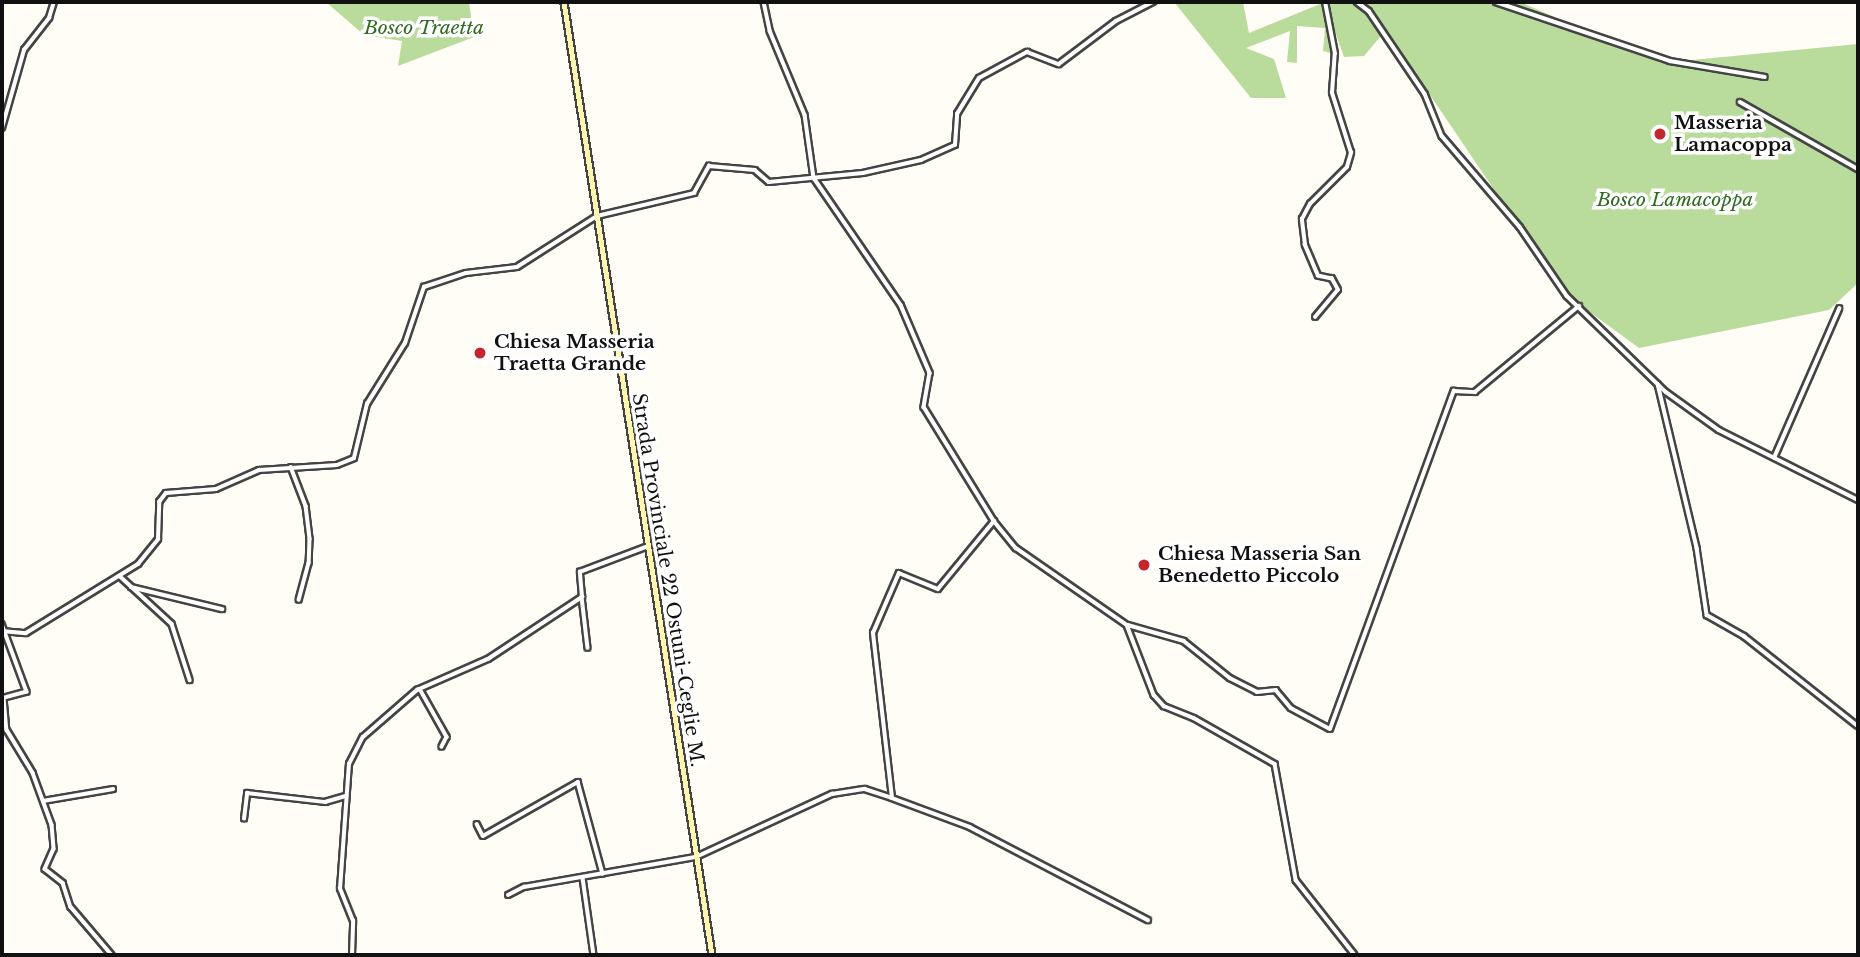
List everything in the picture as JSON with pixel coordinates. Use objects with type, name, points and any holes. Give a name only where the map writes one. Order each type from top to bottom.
[{"type":"main road","name":"Strada Provinciale 22 Ostuni-Ceglie M.","points":[[564,2],[712,955]]},
{"type":"street","points":[[2,128],[24,50],[49,18],[54,2]]},
{"type":"street","points":[[764,2],[770,31],[805,116],[814,178],[906,314],[930,373],[924,407],[994,521],[1016,548],[1128,625],[1184,641],[1230,678],[1257,692],[1276,690],[1291,708],[1330,729],[1454,391],[1475,391],[1578,306]]},
{"type":"street","points":[[3,631],[26,633],[121,577],[153,548],[159,502],[166,493],[216,489],[240,474],[337,464],[354,458],[367,404],[405,343],[424,287],[481,270],[517,267],[597,216],[694,193],[709,166],[755,170],[769,182],[863,173],[921,160],[951,147],[958,139],[957,114],[979,78],[1027,52],[1059,64],[1116,20],[1153,2]]},
{"type":"street","points":[[1315,317],[1338,290],[1332,279],[1318,276],[1305,245],[1302,219],[1310,204],[1347,167],[1351,153],[1332,93],[1335,54],[1325,2]]},
{"type":"street","points":[[1357,2],[1370,11],[1425,94],[1442,136],[1520,227],[1555,283],[1578,306],[1637,359],[1666,392],[1719,430],[1858,500]]},
{"type":"street","points":[[1496,2],[1670,61],[1765,77]]},
{"type":"street","points":[[1740,102],[1858,169]]},
{"type":"street","points":[[1774,457],[1839,309]]},
{"type":"street","points":[[1657,381],[1697,548],[1707,615],[1744,636],[1858,726]]},
{"type":"street","points":[[1661,397],[1666,392]]},
{"type":"street","points":[[291,467],[306,506],[310,538],[309,563],[299,600]]},
{"type":"street","points":[[892,798],[873,633],[899,573],[938,589],[994,521]]},
{"type":"street","points":[[588,648],[580,572],[648,546]]},
{"type":"street","points":[[121,577],[172,624],[191,680]]},
{"type":"street","points":[[129,586],[222,609]]},
{"type":"street","points":[[352,955],[353,921],[340,889],[349,764],[363,737],[420,689],[488,659],[582,597]]},
{"type":"street","points":[[2,624],[27,692],[4,698],[7,730],[43,801],[54,838],[45,869],[63,883],[71,907],[107,953],[113,955]]},
{"type":"street","points":[[1128,625],[1154,695],[1164,706],[1194,718],[1275,764],[1297,880],[1355,955]]},
{"type":"street","points":[[420,689],[447,737],[442,747]]},
{"type":"street","points":[[477,824],[483,835],[578,782],[603,874]]},
{"type":"street","points":[[43,801],[113,789]]},
{"type":"street","points":[[508,895],[524,887],[696,857],[832,794],[865,789],[970,827],[1148,920]]},
{"type":"street","points":[[244,819],[247,793],[325,802],[346,796]]},
{"type":"street","points":[[583,878],[594,955]]},
{"type":"green space","name":"Bosco Traetta","points":[[326,2],[469,2],[474,37],[398,66],[402,41],[364,35]]},
{"type":"green space","name":"Bosco Lamacoppa","points":[[1174,2],[1243,2],[1249,33],[1325,2],[1520,2],[1661,63],[1858,44],[1858,283],[1829,310],[1639,348],[1564,293],[1386,30],[1364,56],[1344,57],[1333,26],[1335,54],[1323,51],[1325,28],[1297,26],[1297,63],[1287,62],[1290,31],[1246,48],[1274,59],[1286,98],[1251,98]]},
{"type":"place","name":"Masseria Lamacoppa","points":[[1660,134]]},
{"type":"place","name":"Chiesa Masseria Traetta Grande","points":[[480,353]]},
{"type":"place","name":"Chiesa Masseria San Benedetto Piccolo","points":[[1144,565]]}]
